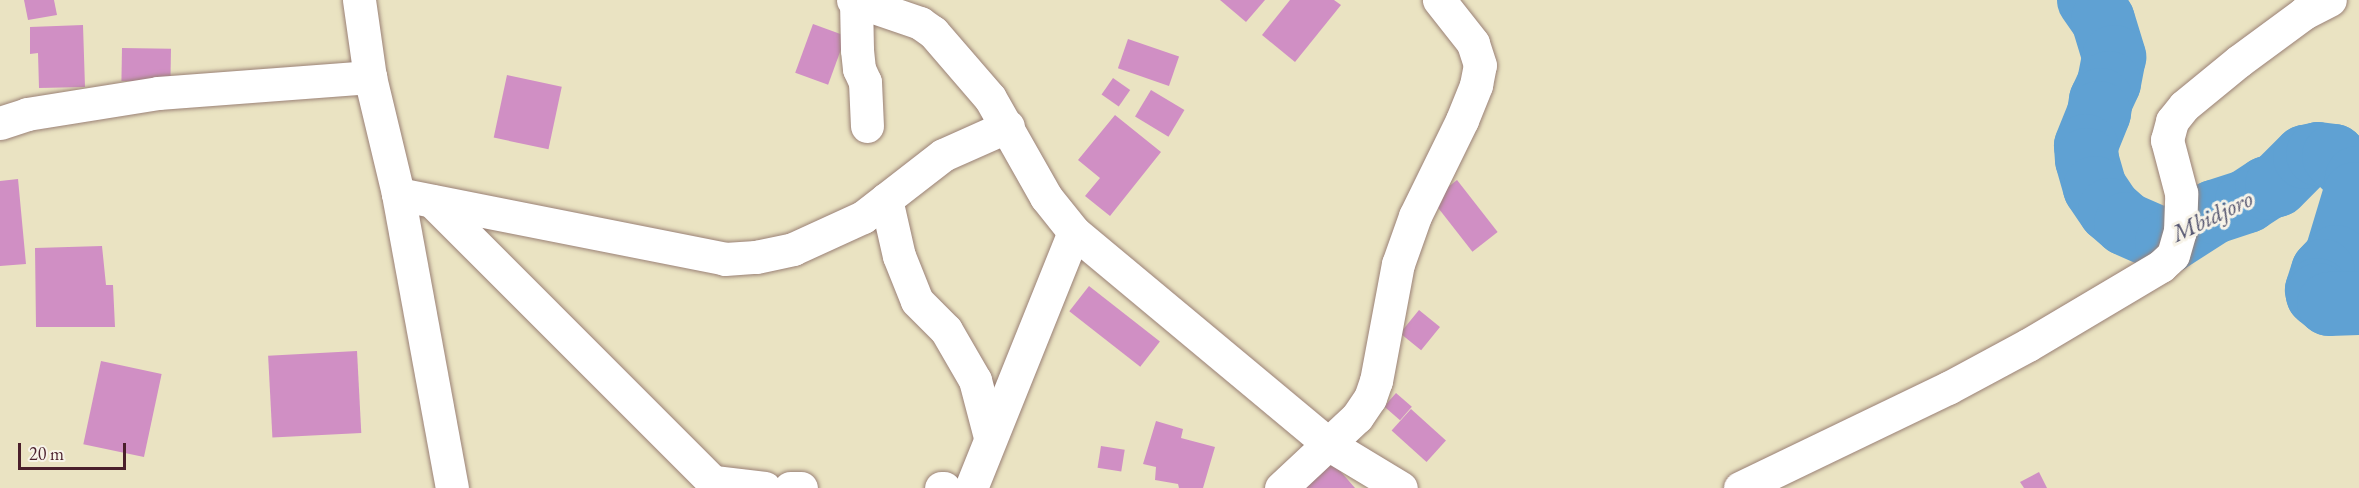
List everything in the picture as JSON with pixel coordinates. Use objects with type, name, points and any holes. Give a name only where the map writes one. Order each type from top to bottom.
[{"type":"street","points":[[359,0],[370,77],[398,194],[452,488]]},
{"type":"street","points":[[1281,488],[1357,417],[1370,398],[1376,381],[1398,264],[1415,216],[1462,120],[1476,85],[1480,65],[1473,43],[1439,0]]},
{"type":"street","points":[[1740,488],[1948,388],[2028,345],[2162,267],[2173,255],[2180,231],[2181,193],[2167,140],[2172,121],[2184,106],[2239,61],[2304,13],[2330,0]]},
{"type":"street","points":[[867,126],[866,82],[860,69],[857,50],[855,1],[920,23],[933,32],[990,98],[1008,126],[1046,197],[1074,232],[1328,444],[1401,488]]},
{"type":"street","points":[[0,123],[27,114],[158,93],[370,77]]},
{"type":"street","points":[[398,194],[725,259],[756,257],[793,249],[863,217],[943,155],[1008,126]]},
{"type":"street","points":[[886,199],[899,256],[917,301],[946,330],[975,380],[990,437]]},
{"type":"street","points":[[432,201],[716,485],[765,488]]},
{"type":"street","points":[[971,488],[1074,232]]},
{"type":"street","points":[[790,488],[801,488]]},
{"type":"building","points":[[24,0],[54,0],[57,15],[28,20]]},
{"type":"building","points":[[1220,0],[1265,0],[1246,22]]},
{"type":"building","points":[[1290,0],[1334,0],[1341,5],[1295,62],[1262,35]]},
{"type":"building","points":[[813,24],[846,36],[828,85],[795,73]]},
{"type":"building","points":[[83,25],[85,87],[39,88],[38,53],[30,54],[30,27]]},
{"type":"building","points":[[1128,39],[1179,57],[1169,86],[1118,68]]},
{"type":"building","points":[[122,48],[171,49],[170,82],[121,81]]},
{"type":"building","points":[[507,75],[562,87],[548,149],[494,138]]},
{"type":"building","points":[[1113,78],[1130,90],[1119,106],[1102,94]]},
{"type":"building","points":[[1151,90],[1184,110],[1168,137],[1135,117]]},
{"type":"building","points":[[1115,115],[1161,152],[1110,216],[1085,196],[1100,178],[1078,160]]},
{"type":"building","points":[[18,179],[26,264],[0,266],[0,181]]},
{"type":"building","points":[[1457,180],[1498,232],[1472,252],[1432,200]]},
{"type":"building","points":[[102,246],[106,285],[113,285],[115,327],[36,327],[35,248]]},
{"type":"building","points":[[1089,286],[1160,341],[1140,367],[1069,311]]},
{"type":"building","points":[[1419,310],[1440,327],[1421,350],[1400,333]]},
{"type":"building","points":[[357,351],[361,433],[272,438],[268,356]]},
{"type":"building","points":[[101,361],[162,374],[144,457],[83,444]]},
{"type":"building","points":[[1396,393],[1412,407],[1400,420],[1384,407]]},
{"type":"building","points":[[1411,409],[1446,440],[1427,462],[1392,431]]},
{"type":"building","points":[[1156,421],[1183,429],[1181,438],[1215,447],[1203,488],[1179,488],[1178,484],[1155,480],[1156,467],[1143,464]]},
{"type":"building","points":[[1101,446],[1125,450],[1121,471],[1098,468]]},
{"type":"building","points":[[1328,457],[1355,488],[1301,488]]},
{"type":"building","points":[[2039,472],[2047,488],[2024,488],[2020,482]]},
{"type":"waterway","name":"Mbidjoro","points":[[2089,0],[2103,20],[2114,57],[2109,83],[2086,146],[2087,160],[2095,188],[2110,210],[2126,224],[2167,242],[2214,212],[2247,201],[2267,188],[2277,185],[2305,157],[2318,154],[2334,156],[2357,178],[2355,194],[2336,257],[2323,271],[2317,290],[2318,295],[2329,304],[2359,303]]}]
